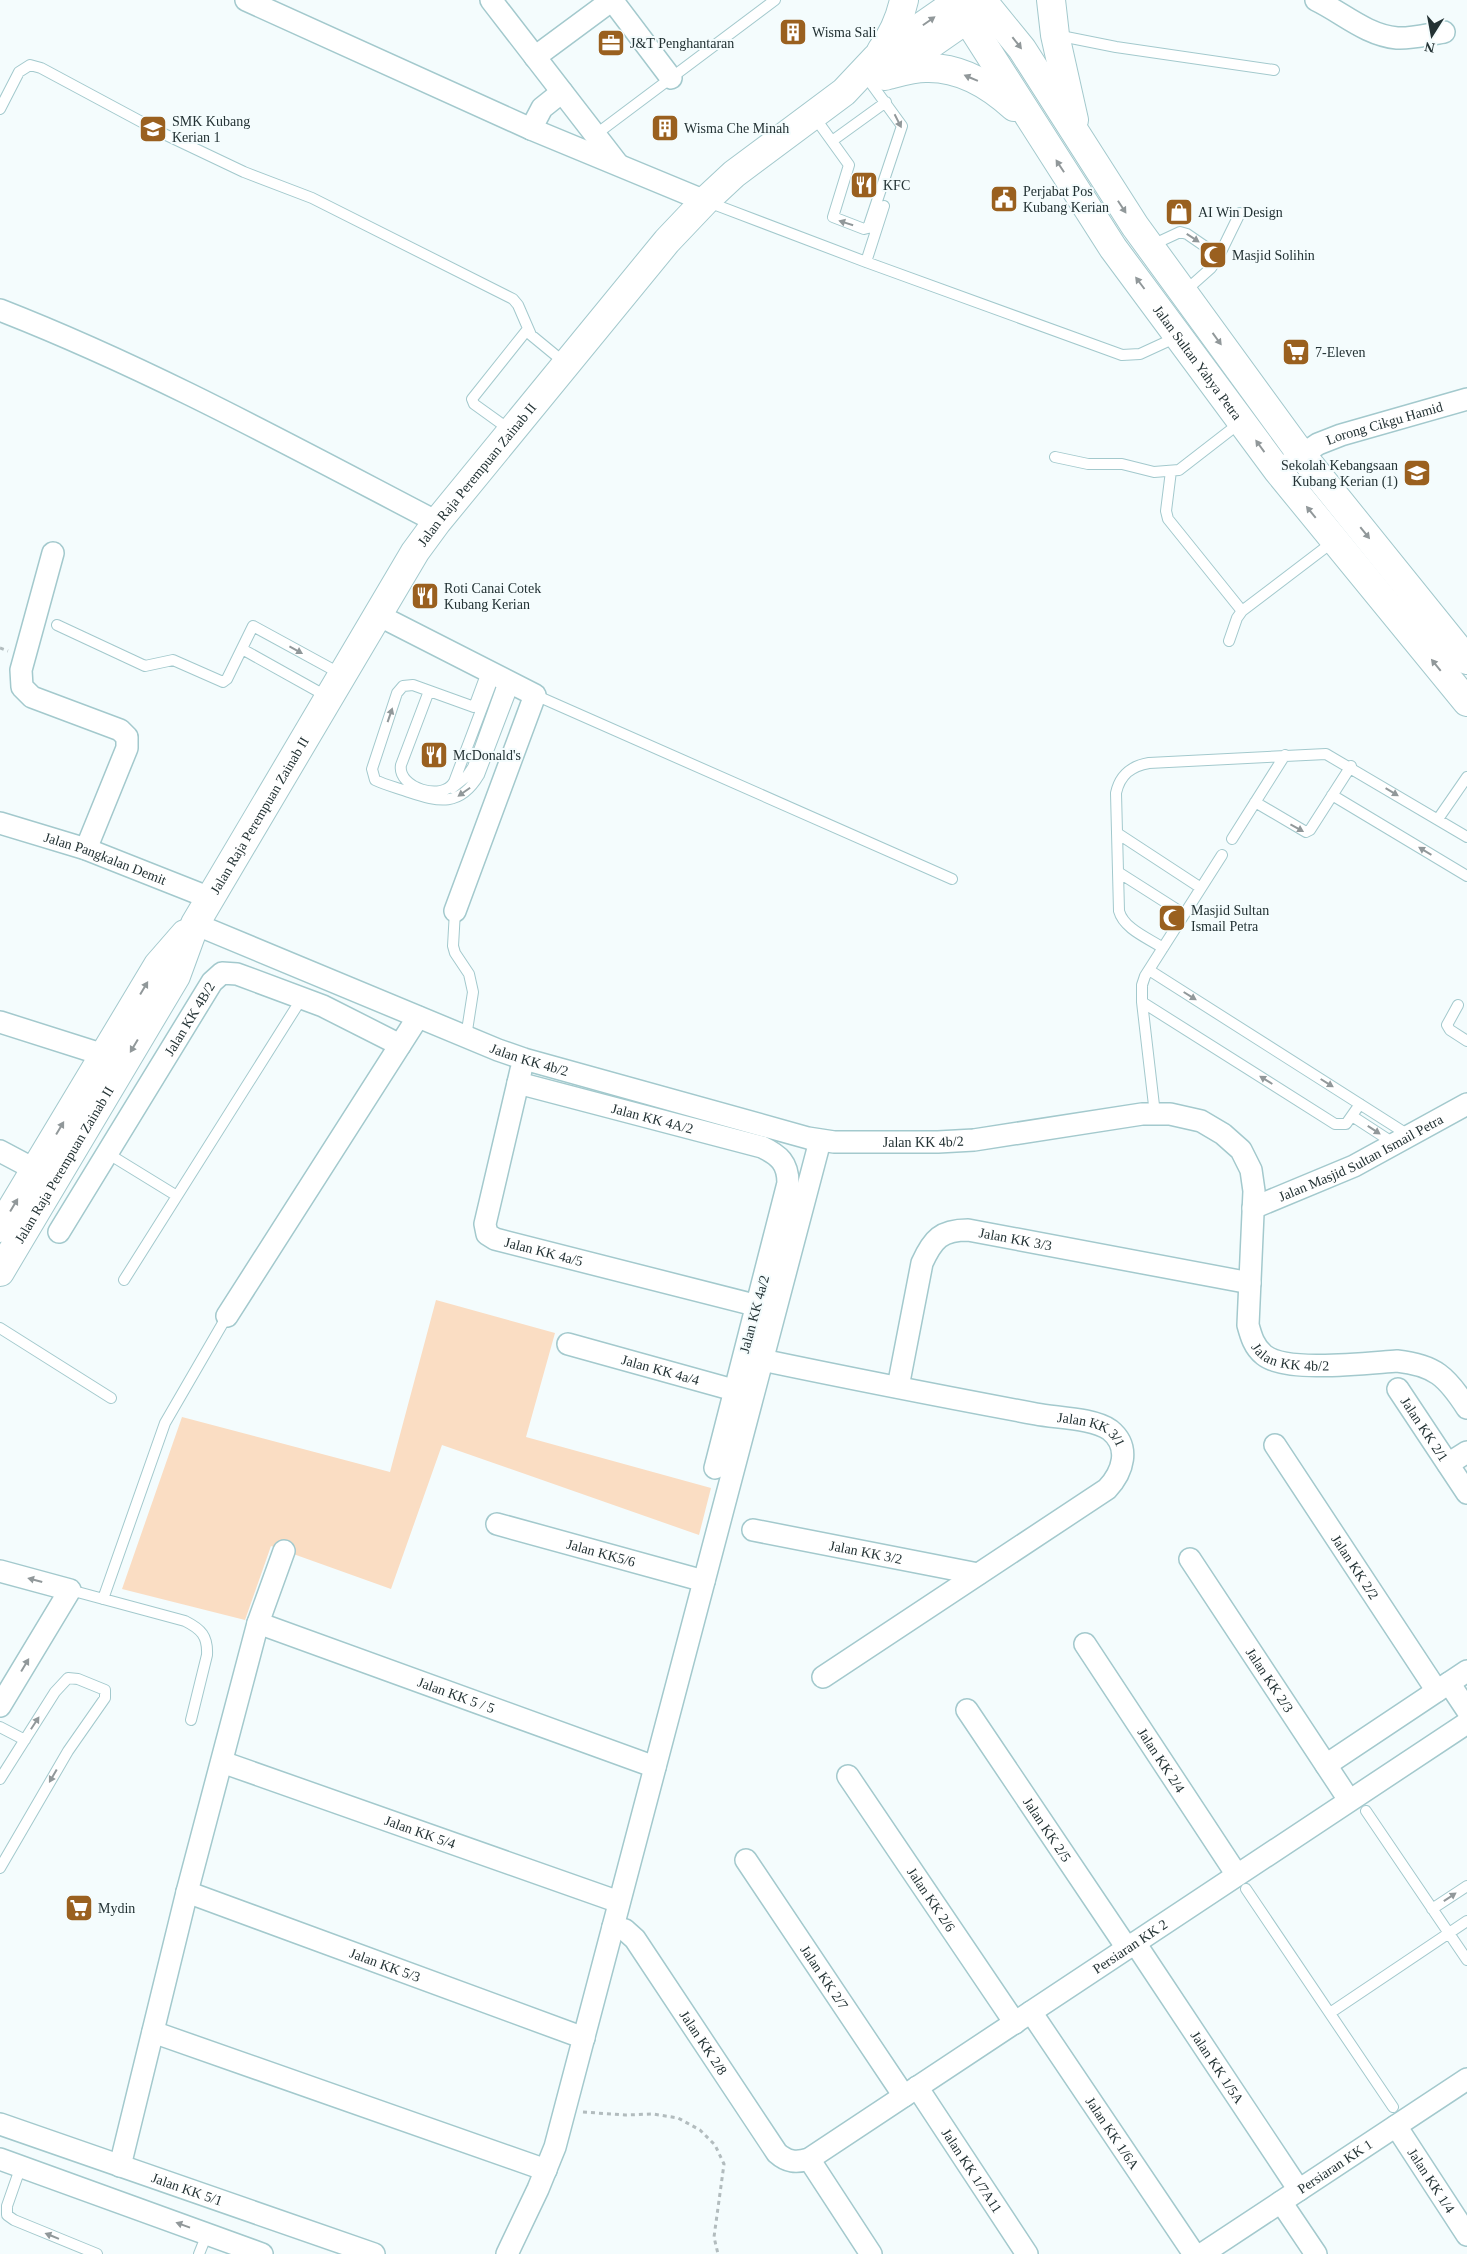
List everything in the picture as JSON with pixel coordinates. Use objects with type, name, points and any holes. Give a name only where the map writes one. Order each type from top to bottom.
[{"type":"main road","points":[[904,0],[900,16],[891,37],[880,79],[926,68],[963,74],[982,82],[999,93],[1037,129]]},
{"type":"main road","points":[[1051,0],[1055,35],[1077,136]]},
{"type":"main road","name":"Jalan Raja Perempuan Zainab II","points":[[0,1272],[104,1055],[158,965],[194,924],[415,552],[437,522],[667,241],[705,201],[734,174],[844,92],[880,79],[970,4]]},
{"type":"main road","name":"Jalan Sultan Yahya Petra","points":[[970,4],[1037,129],[1113,248],[1278,471],[1467,702]]},
{"type":"main road","name":"Jalan Sultan Yahya Petra","points":[[970,4],[1022,50],[1149,246],[1183,293],[1301,454],[1467,660]]},
{"type":"main road","name":"Jalan Raja Perempuan Zainab II","points":[[0,1228],[80,1137],[176,976],[194,924]]},
{"type":"street","points":[[246,0],[531,129],[705,201]]},
{"type":"street","points":[[491,0],[618,165]]},
{"type":"street","points":[[535,57],[612,0],[671,78]]},
{"type":"street","points":[[1316,0],[1336,10],[1354,24],[1398,38],[1444,32]]},
{"type":"street","points":[[531,129],[542,108],[562,92]]},
{"type":"street","points":[[0,310],[52,330],[152,375],[437,522]]},
{"type":"street","name":"Lorong Cikgu Hamid","points":[[1278,471],[1301,454],[1340,434],[1467,400]]},
{"type":"street","points":[[53,554],[21,670],[22,687],[32,697],[120,730],[125,733],[128,742],[86,849]]},
{"type":"street","points":[[378,615],[535,696],[455,911]]},
{"type":"street","name":"Jalan Pangkalan Demit","points":[[0,823],[86,849],[210,898]]},
{"type":"street","name":"Jalan KK 4b/2","points":[[194,924],[466,1037],[524,1059],[814,1140],[938,1142],[974,1140],[1142,1114],[1170,1114],[1201,1121],[1223,1134],[1241,1150],[1251,1170],[1254,1191],[1248,1325],[1252,1342],[1264,1356],[1281,1363],[1298,1366],[1397,1361],[1413,1363],[1431,1368],[1445,1377],[1467,1408]]},
{"type":"street","name":"Jalan KK 4B/2","points":[[59,1232],[217,976],[222,973],[238,974],[323,1006],[400,1045]]},
{"type":"street","points":[[228,1316],[418,1017]]},
{"type":"street","points":[[0,1022],[104,1055]]},
{"type":"street","name":"Jalan KK 4a/5","points":[[524,1059],[485,1224],[487,1234],[495,1240],[766,1308]]},
{"type":"street","name":"Jalan KK 4A/2","points":[[518,1083],[762,1147],[774,1152],[783,1160]]},
{"type":"street","name":"Jalan Masjid Sultan Ismail Petra","points":[[1253,1208],[1354,1166],[1467,1104]]},
{"type":"street","points":[[80,1137],[107,1153]]},
{"type":"street","points":[[783,1160],[814,1140]]},
{"type":"street","points":[[507,2254],[546,2170],[565,2109],[704,1581],[744,1393],[762,1360],[766,1308],[814,1140]]},
{"type":"street","points":[[0,1151],[42,1181]]},
{"type":"street","name":"Jalan KK 4a/2","points":[[715,1468],[744,1393],[766,1308],[788,1182],[788,1171],[783,1160]]},
{"type":"street","points":[[0,1167],[42,1181]]},
{"type":"street","name":"Jalan KK 3/3","points":[[898,1388],[922,1263],[929,1248],[939,1236],[952,1230],[968,1230],[1250,1283]]},
{"type":"street","name":"Jalan KK 4a/4","points":[[568,1344],[744,1393]]},
{"type":"street","name":"Jalan KK 3/1","points":[[762,1360],[1047,1417],[1096,1424],[1108,1429],[1118,1438],[1123,1450],[1123,1464],[1116,1479],[1107,1489],[823,1677]]},
{"type":"street","name":"Jalan KK 2/1","points":[[1398,1389],[1467,1493]]},
{"type":"street","name":"Jalan KK 2/2","points":[[1274,1445],[1443,1687],[1467,1710]]},
{"type":"street","points":[[1448,1464],[1467,1452]]},
{"type":"street","name":"Jalan KK5/6","points":[[497,1524],[704,1581]]},
{"type":"street","name":"Jalan KK 3/2","points":[[753,1530],[978,1574]]},
{"type":"street","points":[[120,2166],[187,1892],[258,1623],[284,1551]]},
{"type":"street","name":"Jalan KK 2/3","points":[[1190,1559],[1326,1765],[1358,1806]]},
{"type":"street","points":[[0,1571],[70,1590],[0,1706]]},
{"type":"street","name":"Jalan KK 5 / 5","points":[[258,1623],[655,1767]]},
{"type":"street","name":"Jalan KK 2/4","points":[[1085,1644],[1242,1882]]},
{"type":"street","points":[[1326,1765],[1467,1671]]},
{"type":"street","name":"Jalan KK 2/5","points":[[967,1710],[1131,1946]]},
{"type":"street","name":"Persiaran KK 2","points":[[800,2160],[911,2092],[1131,1946],[1242,1882],[1358,1806],[1467,1722]]},
{"type":"street","name":"Jalan KK 5/4","points":[[222,1762],[619,1902]]},
{"type":"street","name":"Jalan KK 2/6","points":[[848,1776],[1023,2017]]},
{"type":"street","name":"Jalan KK 2/7","points":[[746,1860],[911,2092]]},
{"type":"street","name":"Jalan KK 5/3","points":[[187,1892],[584,2038]]},
{"type":"street","name":"Jalan KK 2/8","points":[[613,1927],[625,1930],[635,1939],[776,2153],[800,2160],[871,2254]]},
{"type":"street","name":"Jalan KK 1/5A","points":[[1131,1946],[1299,2190]]},
{"type":"street","name":"Jalan KK 1/6A","points":[[1023,2017],[1194,2254]]},
{"type":"street","points":[[153,2032],[546,2170]]},
{"type":"street","name":"Persiaran KK 1","points":[[1202,2254],[1299,2190],[1395,2116],[1467,2079]]},
{"type":"street","name":"Jalan KK 1/7A11","points":[[911,2092],[1027,2254]]},
{"type":"street","name":"Jalan KK 1/4","points":[[1395,2116],[1467,2235]]},
{"type":"street","name":"Jalan KK 5/1","points":[[0,2124],[374,2254]]},
{"type":"street","points":[[62,2181],[72,2149]]},
{"type":"street","points":[[0,2159],[262,2254]]},
{"type":"street","points":[[1281,2202],[1316,2254]]},
{"type":"lane","points":[[595,135],[775,0]]},
{"type":"lane","points":[[1055,35],[1116,47],[1274,70]]},
{"type":"lane","points":[[0,109],[20,72],[30,65],[42,68],[164,134],[244,172],[312,198],[513,299],[518,304],[527,330],[566,364]]},
{"type":"lane","points":[[813,115],[849,165],[833,212],[835,218],[864,229],[868,228],[883,188],[902,126],[880,79],[832,141]]},
{"type":"lane","points":[[866,262],[884,208],[883,188]]},
{"type":"lane","points":[[705,201],[1122,355],[1140,354],[1179,337]]},
{"type":"lane","points":[[1183,293],[1211,268],[1240,213]]},
{"type":"lane","points":[[1149,246],[1180,232],[1187,234],[1219,256]]},
{"type":"lane","points":[[511,430],[474,404],[472,399],[527,330]]},
{"type":"lane","points":[[1056,457],[1088,464],[1122,464],[1154,472],[1171,471],[1185,466],[1242,421]]},
{"type":"lane","points":[[1171,471],[1166,511],[1168,519],[1242,611]]},
{"type":"lane","points":[[1229,641],[1237,618],[1242,611],[1334,540]]},
{"type":"lane","points":[[57,625],[145,666],[173,660],[223,682],[227,679],[253,626],[336,686]]},
{"type":"lane","points":[[242,649],[336,686]]},
{"type":"lane","points":[[445,792],[454,782],[478,708],[500,679]]},
{"type":"lane","points":[[497,714],[408,684],[400,689],[372,769],[375,780],[432,800],[445,801],[455,798],[473,786],[479,775],[497,714],[500,679]]},
{"type":"lane","points":[[430,691],[401,765],[401,774],[404,780],[410,784],[432,792],[445,792],[470,772],[497,714]]},
{"type":"lane","points":[[535,696],[952,879]]},
{"type":"lane","points":[[1163,948],[1128,926],[1122,919],[1119,911],[1116,800],[1118,786],[1124,775],[1135,766],[1285,755],[1326,754],[1351,766],[1467,837]]},
{"type":"lane","points":[[1232,839],[1285,755]]},
{"type":"lane","points":[[1256,802],[1306,832],[1310,830],[1351,766]]},
{"type":"lane","points":[[1438,819],[1467,777]]},
{"type":"lane","points":[[1332,795],[1467,876]]},
{"type":"lane","points":[[1117,833],[1201,888]]},
{"type":"lane","points":[[1154,1114],[1142,1002],[1142,985],[1149,970],[1222,855]]},
{"type":"lane","points":[[1118,872],[1184,914]]},
{"type":"lane","points":[[455,911],[453,946],[455,953],[469,974],[474,992],[466,1037]]},
{"type":"lane","points":[[1149,970],[1360,1104],[1403,1140]]},
{"type":"lane","points":[[124,1280],[302,998]]},
{"type":"lane","points":[[1142,1002],[1335,1124],[1346,1124],[1360,1104]]},
{"type":"lane","points":[[1458,1005],[1449,1019],[1448,1025],[1450,1030],[1467,1041]]},
{"type":"lane","points":[[1352,1116],[1403,1140]]},
{"type":"lane","points":[[107,1153],[177,1196]]},
{"type":"lane","points":[[103,1599],[165,1423],[228,1316]]},
{"type":"lane","points":[[0,1328],[111,1398]]},
{"type":"lane","points":[[70,1590],[185,1621],[196,1626],[205,1635],[208,1644],[207,1654],[191,1720]]},
{"type":"lane","points":[[0,1779],[55,1692],[68,1678],[78,1679],[105,1690],[105,1698],[68,1751],[0,1868]]},
{"type":"lane","points":[[0,1727],[24,1740]]},
{"type":"lane","points":[[1358,1806],[1467,1960]]},
{"type":"lane","points":[[1242,1882],[1330,2013],[1395,2116]]},
{"type":"lane","points":[[1432,1909],[1467,1886]]},
{"type":"lane","points":[[1330,2013],[1467,1922]]},
{"type":"lane","points":[[21,2166],[7,2206],[7,2215],[14,2220],[97,2254]]},
{"type":"lane","points":[[199,2254],[207,2234]]},
{"type":"path","points":[[565,2109],[617,2115],[653,2114],[678,2118],[700,2130],[715,2144],[724,2164],[714,2236],[718,2254]]},
{"type":"shaded area","points":[[436,1300],[555,1333],[526,1437],[711,1488],[699,1535],[442,1445],[391,1589],[271,1546],[245,1620],[122,1589],[182,1417],[390,1472]]},
{"type":"place","name":"Wisma Sali","points":[[793,32]]},
{"type":"place","name":"J&T Penghantaran","points":[[611,43]]},
{"type":"place","name":"Wisma Che Minah","points":[[665,128]]},
{"type":"place","name":"SMK Kubang Kerian 1","points":[[153,129]]},
{"type":"place","name":"KFC","points":[[864,185]]},
{"type":"place","name":"Perjabat Pos Kubang Kerian","points":[[1004,199]]},
{"type":"place","name":"AI Win Design","points":[[1179,212]]},
{"type":"place","name":"Masjid Solihin","points":[[1213,255]]},
{"type":"place","name":"7-Eleven","points":[[1296,352]]},
{"type":"place","name":"Sekolah Kebangsaan Kubang Kerian (1)","points":[[1417,473]]},
{"type":"place","name":"Roti Canai Cotek Kubang Kerian","points":[[425,596]]},
{"type":"place","name":"McDonald's","points":[[434,755]]},
{"type":"place","name":"Masjid Sultan Ismail Petra","points":[[1172,918]]},
{"type":"place","name":"Mydin","points":[[79,1908]]}]
